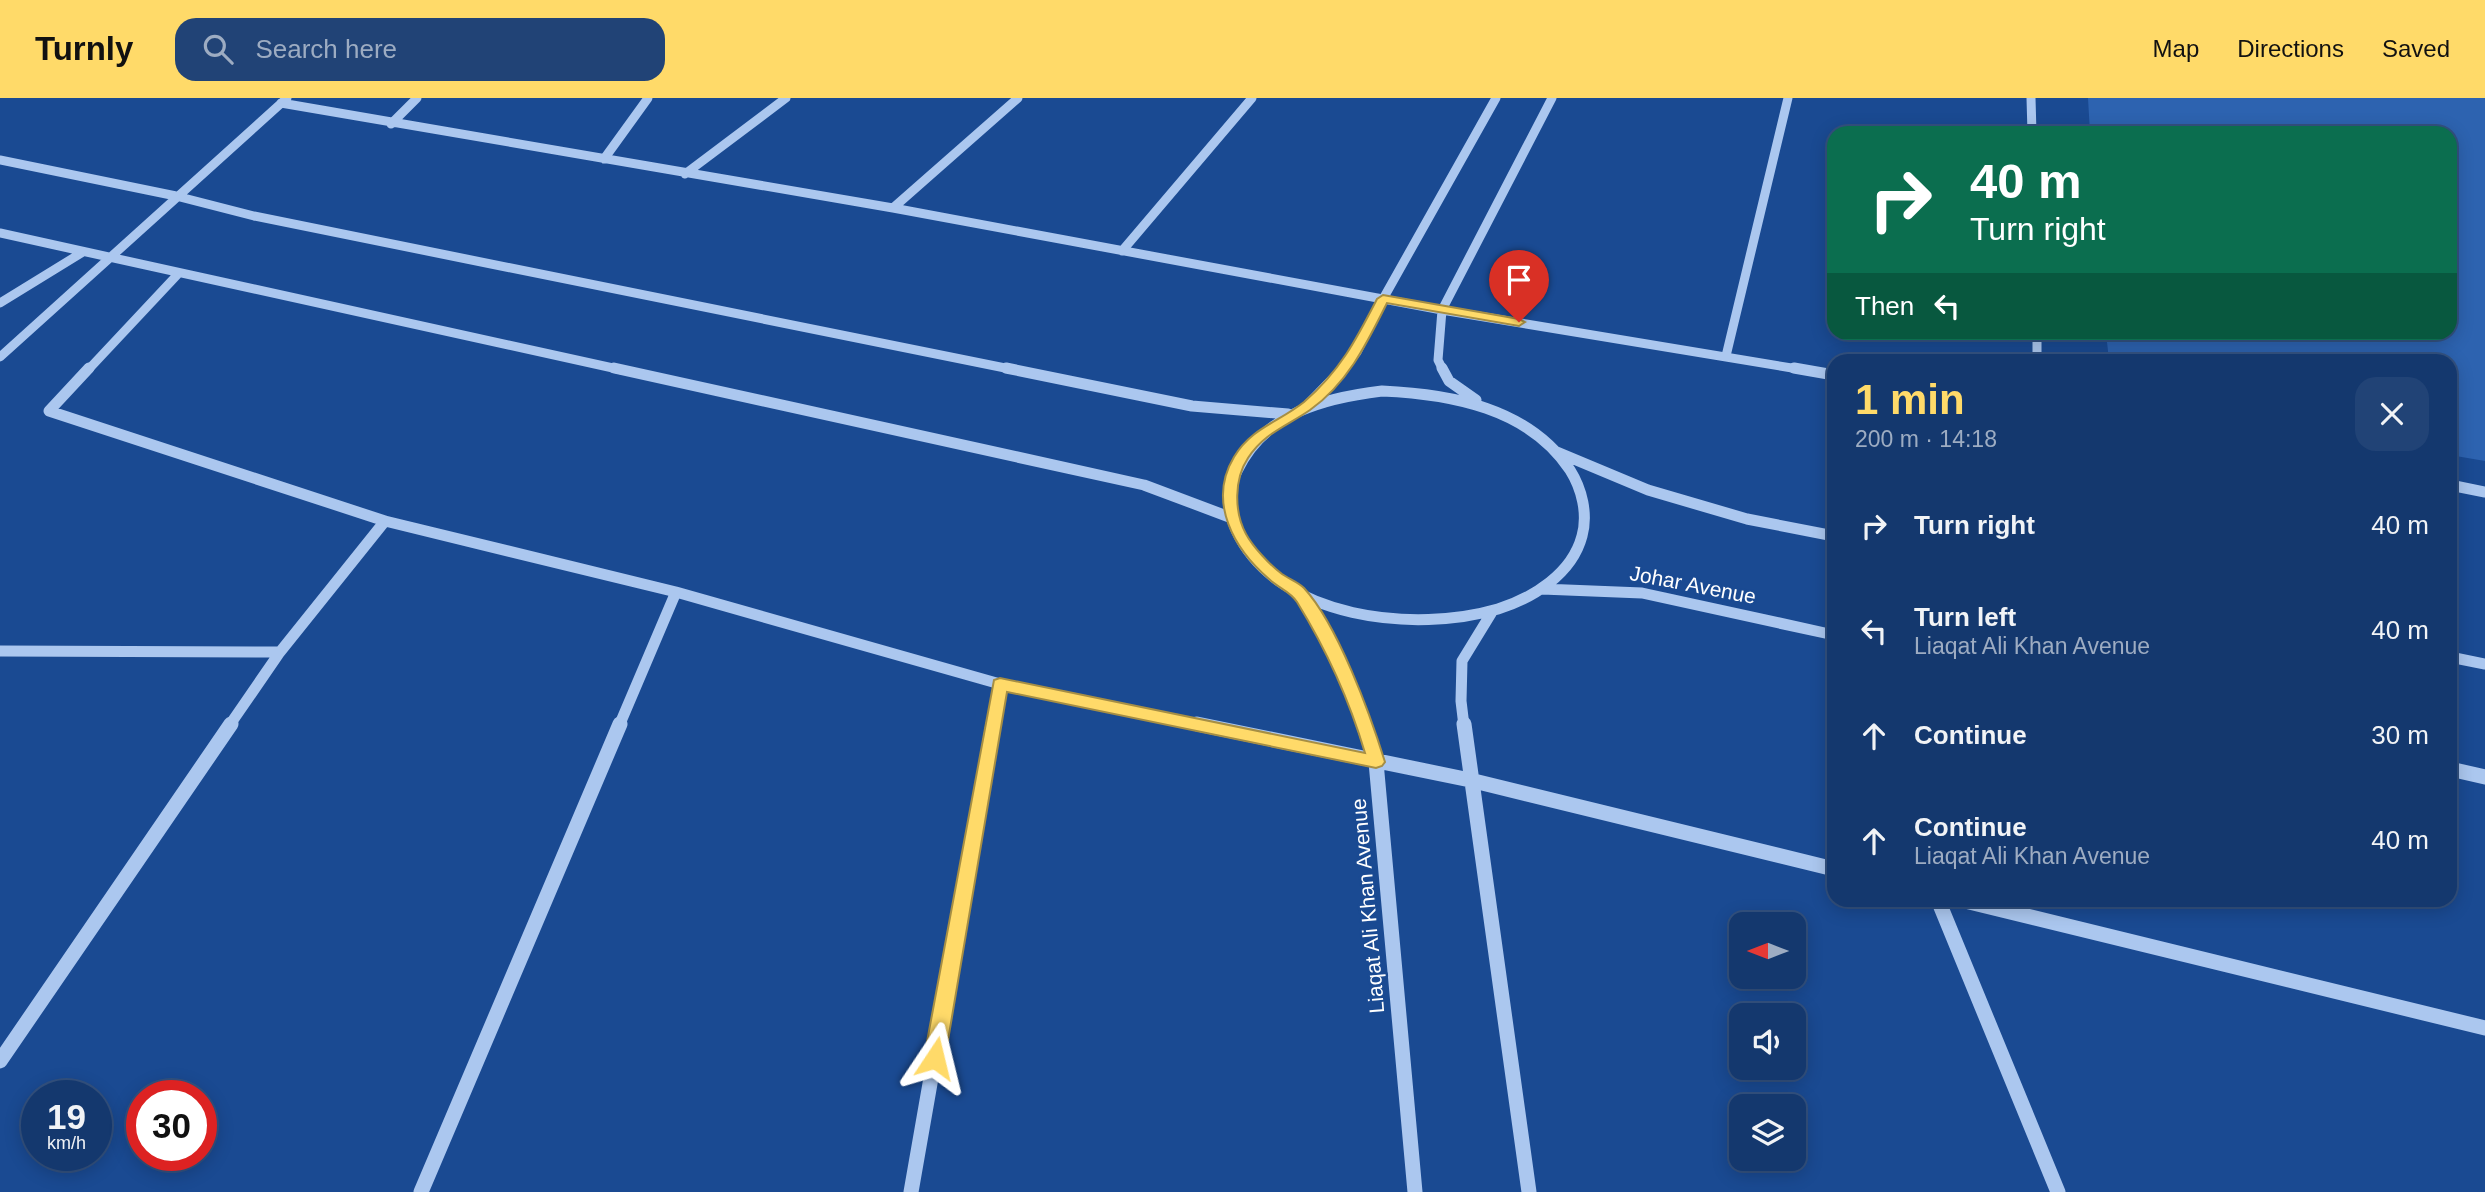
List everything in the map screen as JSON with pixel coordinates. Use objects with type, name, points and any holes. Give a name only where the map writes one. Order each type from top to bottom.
[{"type":"street","points":[[391,124],[417,98]]},
{"type":"street","points":[[604,159],[648,98]]},
{"type":"street","points":[[685,174],[786,98]]},
{"type":"street","points":[[893,208],[1018,98]]},
{"type":"street","points":[[1122,251],[1252,98]]},
{"type":"street","points":[[1306,406],[1336,379],[1357,352],[1383,299],[1496,98]]},
{"type":"street","points":[[1488,408],[1436,394],[1382,391],[1343,396],[1306,406],[1289,414],[1259,434],[1239,459],[1230,488],[1232,518],[1240,538],[1255,558],[1274,576],[1298,591],[1327,604],[1381,618],[1438,621],[1492,612],[1542,589],[1569,564],[1583,536],[1585,507],[1575,478],[1556,452],[1526,427],[1488,408],[1449,381],[1438,360],[1442,310],[1552,98]]},
{"type":"street","points":[[1726,356],[1788,98]]},
{"type":"street","points":[[2031,98],[2032,126]]},
{"type":"street","points":[[0,357],[284,100],[391,124],[893,208],[1442,310],[1827,374]]},
{"type":"street","points":[[0,160],[176,196],[254,216],[1192,406],[1289,414]]},
{"type":"street","points":[[0,233],[1144,485],[1232,518]]},
{"type":"street","points":[[0,303],[83,252]]},
{"type":"street","points":[[178,274],[49,411],[385,521],[676,593],[1000,684],[1470,780],[1827,867]]},
{"type":"street","points":[[1556,452],[1648,490],[1747,519],[1827,535]]},
{"type":"street","points":[[2457,486],[2485,492]]},
{"type":"street","points":[[0,1061],[280,652],[385,521]]},
{"type":"street","name":"Johar Avenue","points":[[1542,589],[1642,593],[1827,633]]},
{"type":"street","name":"Liaqat Ali Khan Avenue","points":[[1298,591],[1336,658],[1362,714],[1376,762],[1415,1192]]},
{"type":"street","points":[[421,1192],[676,593]]},
{"type":"street","points":[[1492,612],[1462,661],[1461,701],[1529,1192]]},
{"type":"street","points":[[0,651],[280,652]]},
{"type":"street","points":[[2457,658],[2485,664]]},
{"type":"street","points":[[911,1192],[1000,684]]},
{"type":"street","points":[[2457,771],[2485,777]]},
{"type":"street","points":[[1941,907],[2058,1192]]},
{"type":"street","points":[[1990,907],[2480,1027],[2485,1041]]},
{"type":"shaded area","points":[[2088,98],[2485,98],[2485,461],[2457,456],[2457,354],[2108,354],[2107,340],[2457,340],[2457,126],[2090,126]]},
{"type":"route","points":[[935,1058],[1000,684],[1376,762],[1362,714],[1326,635],[1298,591],[1274,576],[1255,558],[1240,538],[1232,518],[1230,488],[1239,459],[1259,434],[1306,406],[1336,379],[1357,352],[1383,299],[1519,322]]}]
